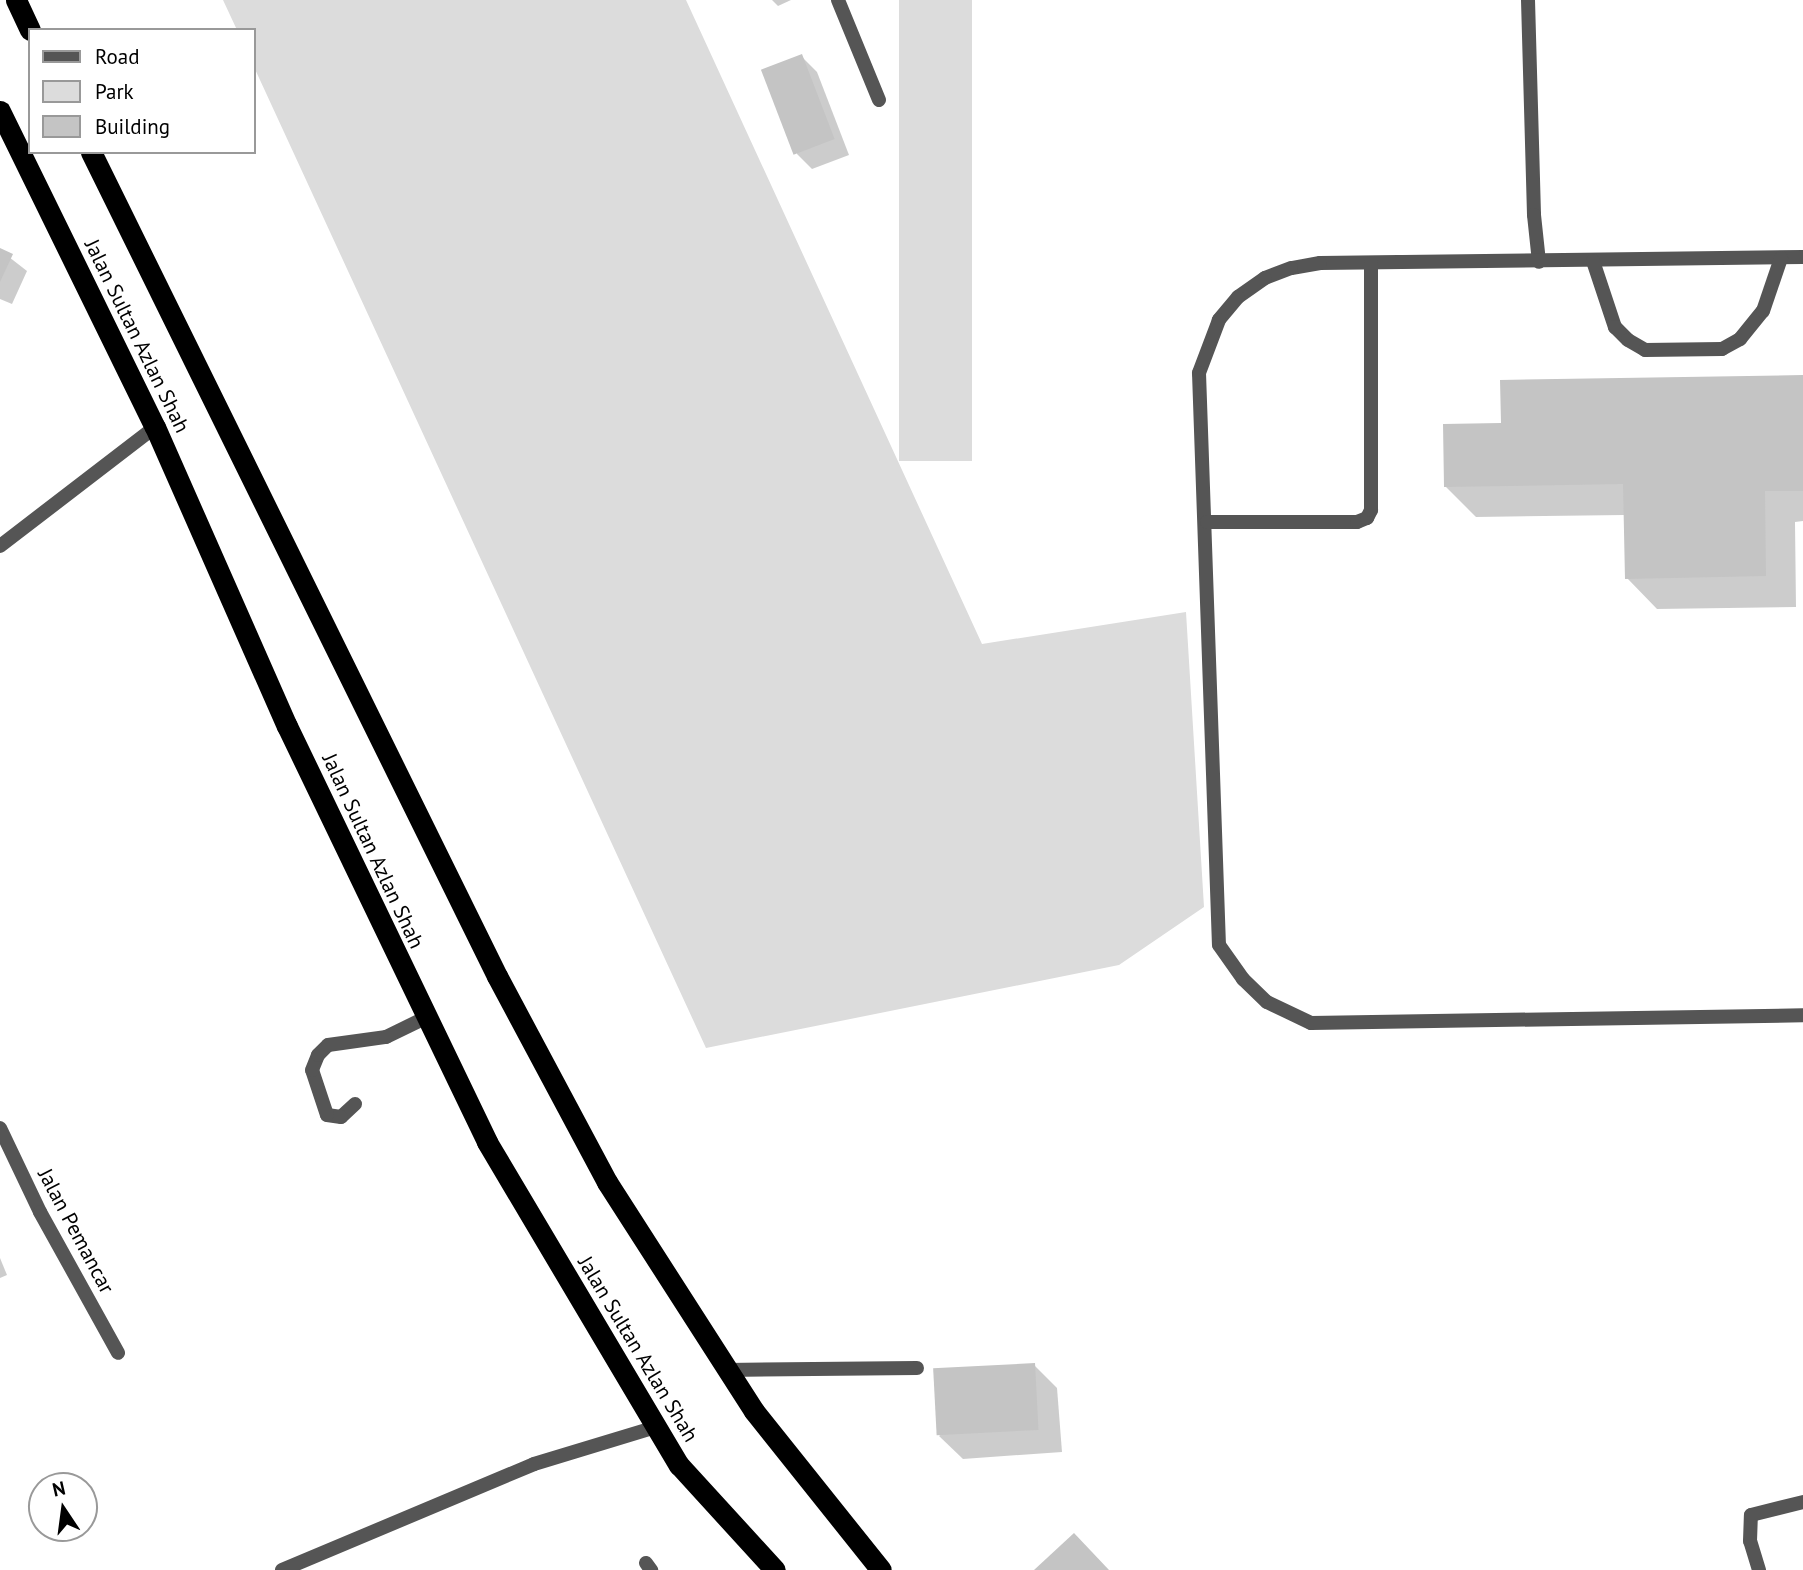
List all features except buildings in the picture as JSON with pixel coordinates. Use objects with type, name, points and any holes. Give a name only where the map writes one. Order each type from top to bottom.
[{"type":"highway","points":[[16,0],[29,28]]},
{"type":"highway","name":"Jalan Sultan Azlan Shah","points":[[0,111],[155,427],[287,726],[425,1018],[487,1142],[679,1465],[775,1570]]},
{"type":"highway","name":"Jalan Sultan Azlan Shah","points":[[92,154],[534,1048],[607,1182],[726,1370],[881,1570]]},
{"type":"street","points":[[838,0],[879,100]]},
{"type":"street","points":[[1528,0],[1534,215],[1539,261]]},
{"type":"street","points":[[1803,257],[1371,263],[1291,268],[1265,278],[1238,297],[1219,320],[1199,373],[1207,522],[1219,945],[1243,979],[1268,1002],[1311,1023],[1803,1014]]},
{"type":"street","points":[[1593,261],[1615,327],[1628,340],[1645,350],[1722,349],[1740,339],[1763,311],[1781,258]]},
{"type":"street","points":[[1207,522],[1357,523],[1367,519],[1371,510],[1371,263]]},
{"type":"street","points":[[0,546],[155,427]]},
{"type":"street","points":[[355,1104],[341,1118],[327,1115],[312,1070],[318,1055],[328,1045],[386,1037],[425,1018]]},
{"type":"street","name":"Jalan Pemancar","points":[[0,1128],[40,1212],[118,1353]]},
{"type":"street","points":[[726,1370],[917,1368]]},
{"type":"street","points":[[282,1570],[534,1464],[656,1427]]},
{"type":"street","points":[[1759,1570],[1750,1541],[1751,1514],[1803,1502]]},
{"type":"green space","points":[[223,0],[686,0],[982,644],[1186,612],[1204,907],[1119,965],[706,1048],[256,71],[256,28],[236,28]]},
{"type":"green space","points":[[899,0],[972,0],[972,461],[899,461]]}]
